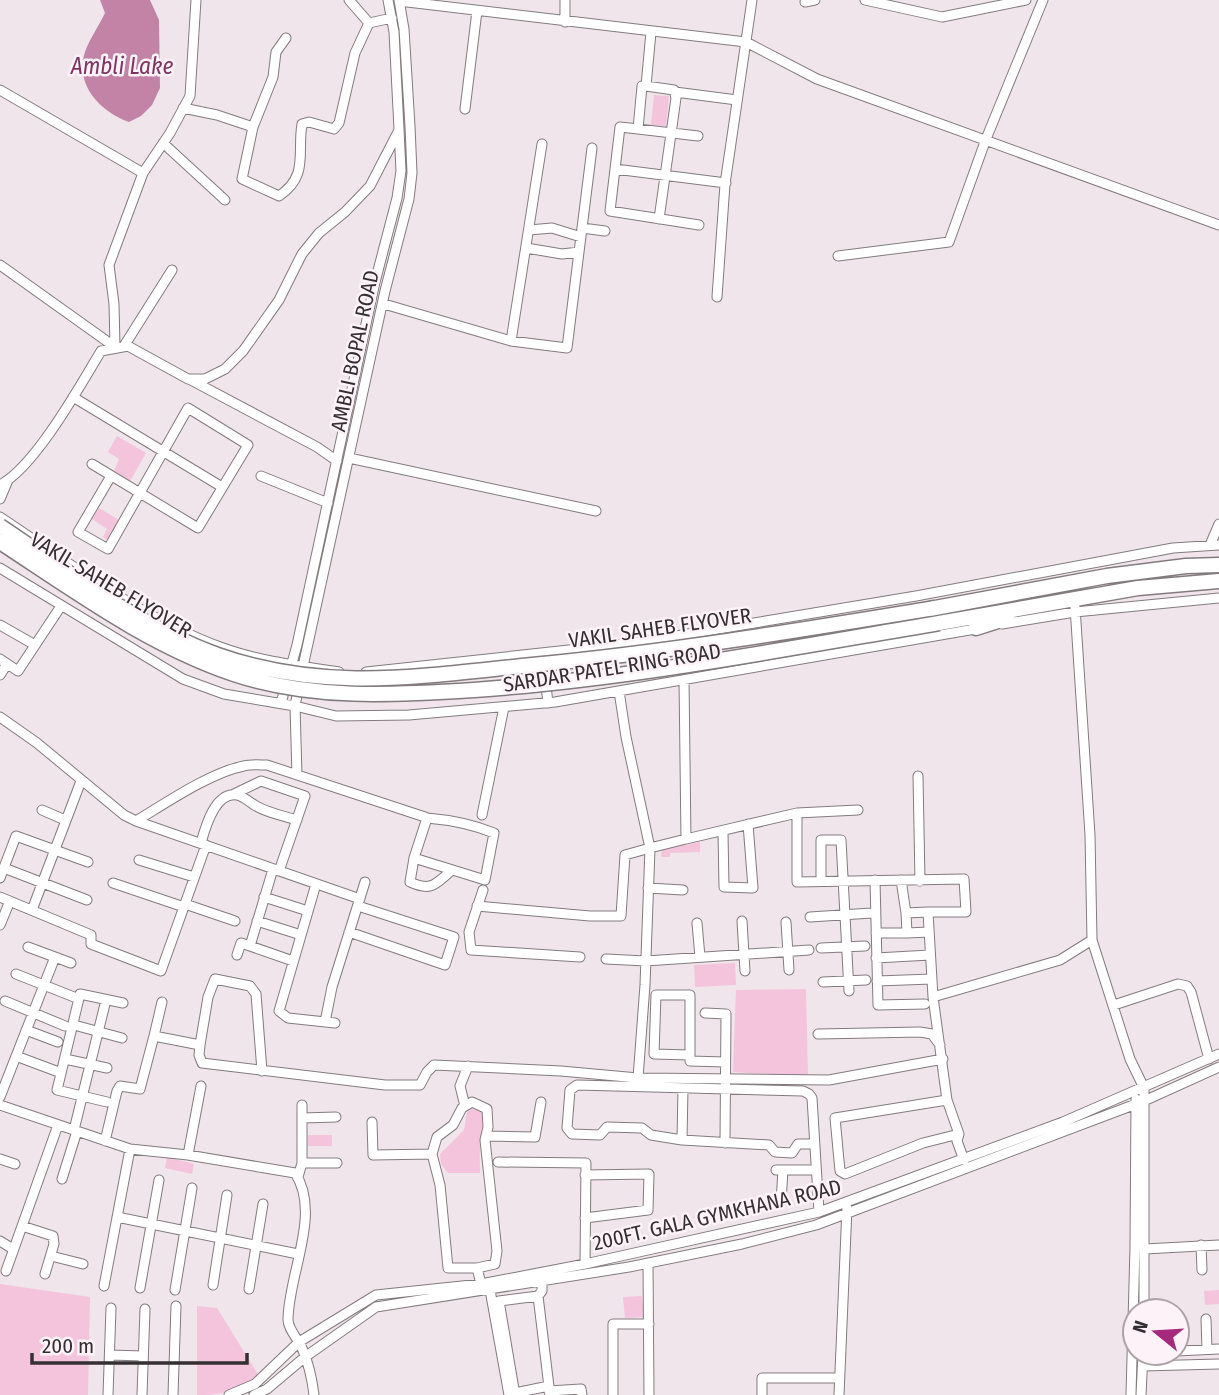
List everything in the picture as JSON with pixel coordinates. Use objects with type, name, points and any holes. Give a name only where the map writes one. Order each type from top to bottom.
[{"type":"highway","name":"VAKIL SAHEB FLYOVER","points":[[0,526],[130,612],[179,639],[218,655],[253,665],[321,678],[392,680],[647,654],[939,607]]},
{"type":"highway","name":"VAKIL SAHEB FLYOVER","points":[[0,542],[127,625],[189,657],[236,675],[346,695],[394,695],[543,685],[945,626]]},
{"type":"highway","points":[[939,607],[1107,576],[1186,566],[1219,565]]},
{"type":"highway","name":"SARDAR PATEL RING ROAD","points":[[945,626],[1048,603],[1075,605],[1138,588],[1219,581]]},
{"type":"highway","points":[[976,628],[1048,603]]},
{"type":"street","points":[[119,346],[109,265],[143,173],[190,96],[195,0]]},
{"type":"street","points":[[349,0],[369,23]]},
{"type":"street","name":"AMBLI BOPAL ROAD","points":[[297,775],[295,706],[409,199],[412,173],[399,31],[392,18],[388,0]]},
{"type":"street","points":[[399,0],[746,42],[817,79],[1219,225]]},
{"type":"street","name":"AMBLI BOPAL ROAD","points":[[281,703],[397,198],[401,171],[399,0]]},
{"type":"street","points":[[565,0],[565,22]]},
{"type":"street","points":[[717,297],[726,183],[751,0]]},
{"type":"street","points":[[865,0],[942,17],[1026,0]]},
{"type":"street","points":[[838,256],[949,242],[986,139],[1043,0]]},
{"type":"street","points":[[465,109],[477,11]]},
{"type":"street","points":[[369,23],[392,18]]},
{"type":"street","points":[[286,38],[276,52],[272,77],[253,127],[242,179],[279,196],[287,191],[298,173],[302,152],[302,124],[309,122],[334,129],[339,123],[355,53],[369,23]]},
{"type":"street","points":[[646,86],[651,32]]},
{"type":"street","points":[[638,129],[642,86],[737,100]]},
{"type":"street","points":[[0,90],[143,173]]},
{"type":"street","points":[[659,219],[675,92]]},
{"type":"street","points":[[183,108],[217,115],[253,127]]},
{"type":"street","points":[[698,136],[620,127],[610,211],[699,225]]},
{"type":"street","points":[[188,379],[205,379],[225,369],[243,351],[279,300],[303,254],[319,233],[345,212],[370,186],[399,129]]},
{"type":"street","points":[[163,143],[226,200]]},
{"type":"street","points":[[511,341],[542,144]]},
{"type":"street","points":[[384,304],[511,341],[567,348],[592,148]]},
{"type":"street","points":[[615,169],[726,183]]},
{"type":"street","points":[[528,230],[552,228],[581,233],[605,231]]},
{"type":"street","points":[[526,248],[562,254],[579,252]]},
{"type":"street","points":[[0,265],[119,346]]},
{"type":"street","points":[[119,346],[172,270]]},
{"type":"street","points":[[0,499],[4,482],[32,455],[101,351],[119,346],[128,346],[317,447],[337,461]]},
{"type":"street","points":[[73,397],[222,487]]},
{"type":"street","points":[[92,464],[139,491],[198,528],[248,445],[188,408],[139,491],[108,549],[78,533],[111,476]]},
{"type":"street","points":[[349,458],[596,511]]},
{"type":"street","points":[[261,476],[328,503]]},
{"type":"street","name":"SARDAR PATEL RING ROAD","points":[[0,517],[92,577],[194,636],[244,655],[350,674],[634,643],[1173,548],[1216,544]]},
{"type":"street","points":[[1216,544],[1219,524]]},
{"type":"street","name":"SARDAR PATEL RING ROAD","points":[[0,568],[183,679],[224,694],[281,703],[336,716],[409,715],[548,703],[684,680],[945,626],[976,628],[1075,605],[1219,597]]},
{"type":"street","points":[[1007,578],[1009,595]]},
{"type":"street","points":[[939,607],[941,591]]},
{"type":"street","points":[[1075,605],[1089,825],[1092,940],[1139,1087],[1144,1297]]},
{"type":"street","points":[[0,676],[4,661],[18,671],[61,606]]},
{"type":"street","points":[[0,625],[35,645]]},
{"type":"street","points":[[542,652],[548,703]]},
{"type":"street","points":[[684,680],[686,839]]},
{"type":"street","points":[[619,691],[629,755],[649,848],[646,961],[638,1078]]},
{"type":"street","points":[[482,815],[504,706]]},
{"type":"street","points":[[0,718],[37,743],[124,815],[136,821],[316,884],[454,937],[445,965],[349,932]]},
{"type":"street","points":[[136,821],[182,793],[244,765],[267,765],[427,818],[473,824],[494,833],[485,880],[414,858]]},
{"type":"street","points":[[918,776],[920,881]]},
{"type":"street","points":[[32,910],[81,781]]},
{"type":"street","points":[[0,925],[5,899],[91,935],[91,944],[161,971],[194,877],[214,809],[225,797],[261,781],[305,796],[264,897],[250,946]]},
{"type":"street","points":[[234,794],[265,810],[297,820]]},
{"type":"street","points":[[42,810],[65,820]]},
{"type":"street","points":[[477,906],[590,916],[621,916],[625,855],[797,813],[858,810]]},
{"type":"street","points":[[797,813],[797,882],[964,879],[966,912],[906,913]]},
{"type":"street","points":[[427,818],[414,858],[410,882],[424,889],[432,887],[452,870]]},
{"type":"street","points":[[723,832],[724,887],[753,888],[748,824]]},
{"type":"street","points":[[0,878],[16,836],[88,862]]},
{"type":"street","points":[[821,881],[821,840],[841,840],[849,986]]},
{"type":"street","points":[[139,860],[194,877]]},
{"type":"street","points":[[4,868],[87,900]]},
{"type":"street","points":[[875,880],[878,1005],[925,1004]]},
{"type":"street","points":[[901,880],[907,933]]},
{"type":"street","points":[[316,884],[279,1011],[288,1018],[330,1023],[332,987],[365,882]]},
{"type":"street","points":[[113,883],[234,921]]},
{"type":"street","points":[[648,888],[683,890]]},
{"type":"street","points":[[483,890],[469,932],[471,950],[580,957]]},
{"type":"street","points":[[264,897],[308,911]]},
{"type":"street","points":[[928,912],[933,997],[947,1100],[959,1134],[957,1140],[964,1160]]},
{"type":"street","points":[[810,917],[872,913]]},
{"type":"street","points":[[257,921],[301,936]]},
{"type":"street","points":[[742,921],[745,971]]},
{"type":"street","points":[[786,922],[789,970]]},
{"type":"street","points":[[697,923],[700,957]]},
{"type":"street","points":[[876,933],[929,932]]},
{"type":"street","points":[[933,997],[1060,960],[1092,940]]},
{"type":"street","points":[[237,955],[241,943],[293,961]]},
{"type":"street","points":[[821,948],[865,946]]},
{"type":"street","points":[[28,947],[71,962]]},
{"type":"street","points":[[606,959],[646,961],[809,950]]},
{"type":"street","points":[[876,958],[930,955]]},
{"type":"street","points":[[0,1097],[55,957]]},
{"type":"street","points":[[16,974],[74,997]]},
{"type":"street","points":[[262,1071],[256,994],[250,986],[215,979],[208,997],[200,1045],[202,1063],[262,1071],[384,1084],[420,1085],[434,1065],[638,1078],[829,1080],[943,1059]]},
{"type":"street","points":[[877,981],[932,979]]},
{"type":"street","points":[[823,982],[849,986],[866,980]]},
{"type":"street","points":[[1114,1004],[1178,984],[1187,986],[1209,1059]]},
{"type":"street","points":[[107,1102],[57,1090],[65,1059],[69,1025],[80,994],[123,1003]]},
{"type":"street","points":[[690,1055],[654,1054],[656,995],[690,995],[690,1055],[690,1062],[725,1062]]},
{"type":"street","points":[[62,1179],[106,1000]]},
{"type":"street","points":[[5,1001],[69,1025],[122,1038]]},
{"type":"street","points":[[105,1141],[120,1086],[140,1089],[162,1002]]},
{"type":"street","points":[[705,1013],[726,1014],[725,1143]]},
{"type":"street","points":[[26,1030],[58,1042]]},
{"type":"street","points":[[818,1034],[932,1034],[941,1046]]},
{"type":"street","points":[[154,1036],[200,1045]]},
{"type":"street","name":"200FT. GALA GYMKHANA ROAD","points":[[229,1395],[255,1384],[299,1342],[376,1295],[485,1287],[847,1208],[1219,1054]]},
{"type":"street","points":[[16,1056],[55,1071]]},
{"type":"street","points":[[65,1059],[107,1068]]},
{"type":"street","points":[[465,1106],[460,1086],[468,1066]]},
{"type":"street","points":[[254,1395],[267,1389],[305,1357],[376,1307],[485,1287],[542,1282],[648,1263],[803,1228],[847,1208],[1140,1103],[1219,1068]]},
{"type":"street","points":[[814,1143],[798,1144],[792,1153],[775,1152],[769,1144],[682,1140],[651,1135],[642,1128],[607,1127],[600,1135],[572,1134],[567,1128],[570,1090],[577,1085],[803,1091],[811,1098],[819,1212]]},
{"type":"street","points":[[188,1155],[201,1086]]},
{"type":"street","points":[[682,1140],[683,1088]]},
{"type":"street","points":[[947,1100],[835,1118],[840,1171],[845,1174],[923,1143],[959,1134]]},
{"type":"street","points":[[472,1102],[487,1109],[486,1136],[497,1251],[495,1264],[477,1268],[447,1268],[440,1185],[432,1154],[437,1137],[453,1125],[465,1106],[472,1102]]},
{"type":"street","points":[[486,1136],[536,1137],[541,1102]]},
{"type":"street","points":[[1130,1395],[1140,1103]]},
{"type":"street","points":[[0,1105],[130,1149],[188,1155],[295,1173],[303,1184],[307,1206],[288,1323],[305,1357],[314,1395]]},
{"type":"street","points":[[298,1177],[302,1163],[302,1105]]},
{"type":"street","points":[[302,1118],[336,1117]]},
{"type":"street","points":[[372,1122],[373,1155],[432,1154]]},
{"type":"street","points":[[6,1271],[58,1125]]},
{"type":"street","points":[[104,1286],[130,1149]]},
{"type":"street","points":[[498,1162],[586,1163],[585,1264]]},
{"type":"street","points":[[1,1163],[15,1164]]},
{"type":"street","points":[[302,1163],[337,1163]]},
{"type":"street","points":[[781,1202],[780,1170],[816,1170]]},
{"type":"street","points":[[585,1218],[648,1210],[649,1174],[586,1175]]},
{"type":"street","points":[[139,1288],[159,1180]]},
{"type":"street","points":[[175,1290],[192,1188]]},
{"type":"street","points":[[213,1285],[227,1195]]},
{"type":"street","points":[[249,1289],[263,1204]]},
{"type":"street","points":[[839,1395],[847,1208]]},
{"type":"street","points":[[117,1217],[298,1254]]},
{"type":"street","points":[[22,1226],[53,1236],[54,1244],[46,1274]]},
{"type":"street","points":[[0,1241],[13,1249]]},
{"type":"street","points":[[1201,1245],[1202,1270]]},
{"type":"street","points":[[1145,1249],[1219,1245]]},
{"type":"street","points":[[51,1256],[83,1265]]},
{"type":"street","points":[[648,1263],[649,1395]]},
{"type":"street","points":[[477,1268],[485,1287],[513,1394]]},
{"type":"street","points":[[542,1282],[538,1296],[549,1391]]},
{"type":"street","points":[[513,1394],[499,1301],[538,1296]]},
{"type":"street","points":[[173,1395],[176,1306]]},
{"type":"street","points":[[108,1395],[111,1308]]},
{"type":"street","points":[[142,1395],[145,1309]]},
{"type":"street","points":[[1206,1319],[1207,1349]]},
{"type":"street","points":[[613,1395],[613,1324],[649,1324]]},
{"type":"street","points":[[1191,1350],[1219,1349]]},
{"type":"street","points":[[110,1355],[143,1356]]},
{"type":"street","points":[[1191,1365],[1219,1364]]},
{"type":"street","points":[[1142,1395],[1143,1367]]},
{"type":"street","points":[[762,1395],[762,1378],[839,1378]]},
{"type":"street","points":[[513,1394],[582,1389],[582,1395]]},
{"type":"shaded area","points":[[654,95],[669,96],[666,126],[651,125]]},
{"type":"shaded area","points":[[117,436],[146,453],[130,481],[114,471],[119,459],[108,452]]},
{"type":"shaded area","points":[[99,508],[119,520],[107,540],[103,537],[107,529],[92,519]]},
{"type":"shaded area","points":[[700,842],[700,852],[670,853],[670,857],[661,857],[662,849]]},
{"type":"shaded area","points":[[735,963],[736,985],[695,987],[694,965]]},
{"type":"shaded area","points":[[806,989],[808,1076],[733,1072],[736,990]]},
{"type":"shaded area","points":[[472,1109],[482,1113],[484,1117],[480,1173],[448,1173],[441,1164],[440,1154],[464,1130],[467,1112]]},
{"type":"shaded area","points":[[308,1135],[332,1135],[332,1146],[308,1146]]},
{"type":"shaded area","points":[[167,1157],[194,1164],[192,1174],[165,1168]]},
{"type":"shaded area","points":[[0,1284],[90,1297],[88,1395],[0,1395]]},
{"type":"shaded area","points":[[1219,1290],[1219,1304],[1205,1305],[1204,1291]]},
{"type":"shaded area","points":[[642,1296],[644,1317],[625,1318],[623,1297]]},
{"type":"shaded area","points":[[197,1306],[217,1308],[259,1376],[230,1391],[197,1395]]},
{"type":"water","name":"Ambli Lake","points":[[100,0],[150,0],[159,20],[160,88],[152,105],[141,116],[129,122],[109,111],[92,96],[83,75],[85,52],[105,13]]}]
